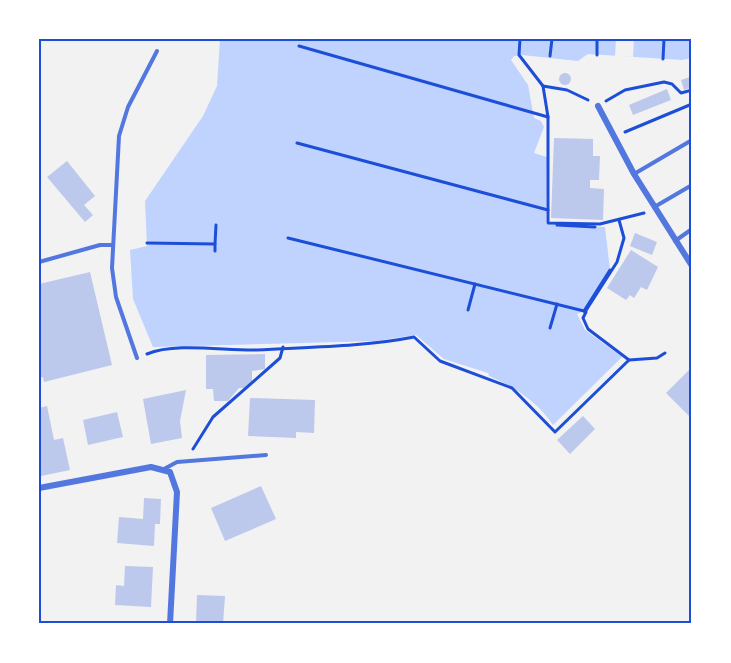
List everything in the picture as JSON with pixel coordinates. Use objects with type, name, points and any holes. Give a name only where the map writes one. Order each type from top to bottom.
[{"type":"street","points":[[598,106],[634,174],[692,266]]},
{"type":"street","points":[[39,488],[151,467],[167,471],[177,492],[170,624]]},
{"type":"lane","points":[[137,358],[116,297],[112,245],[119,136],[128,107],[157,51]]},
{"type":"lane","points":[[634,174],[692,140]]},
{"type":"lane","points":[[656,206],[692,185]]},
{"type":"lane","points":[[675,241],[692,229]]},
{"type":"lane","points":[[39,262],[100,244],[112,245]]},
{"type":"lane","points":[[167,471],[177,462],[266,455]]},
{"type":"path","points":[[520,39],[519,55],[543,86],[548,117],[548,223],[600,224],[639,215],[656,206]]},
{"type":"path","points":[[550,56],[552,39]]},
{"type":"path","points":[[597,39],[597,55]]},
{"type":"path","points":[[663,59],[664,39]]},
{"type":"path","points":[[299,46],[548,117]]},
{"type":"path","points":[[543,86],[567,90],[598,106],[625,90],[664,82],[672,84],[681,93],[692,90]]},
{"type":"path","points":[[615,138],[692,104]]},
{"type":"path","points":[[297,143],[547,210]]},
{"type":"path","points":[[585,312],[617,262],[623,243],[619,220]]},
{"type":"path","points":[[215,251],[216,225]]},
{"type":"path","points":[[546,225],[595,227]]},
{"type":"path","points":[[288,238],[585,312]]},
{"type":"path","points":[[147,243],[215,244]]},
{"type":"path","points":[[610,270],[583,318],[588,329],[629,360]]},
{"type":"path","points":[[468,310],[475,284]]},
{"type":"path","points":[[550,328],[557,304]]},
{"type":"path","points":[[137,358],[151,352],[173,350],[378,344],[414,338],[440,361],[512,388],[555,432],[629,360],[657,358],[665,353]]},
{"type":"path","points":[[193,450],[213,417],[280,358],[283,347]]},
{"type":"water","points":[[220,39],[692,39],[692,58],[682,60],[588,54],[578,61],[522,55],[514,56],[511,60],[528,85],[534,118],[541,121],[544,127],[534,153],[547,157],[546,224],[605,227],[610,270],[584,311],[577,314],[585,330],[622,357],[553,425],[533,402],[517,390],[489,376],[488,373],[444,359],[416,335],[375,341],[153,347],[133,299],[130,250],[147,246],[145,201],[203,116],[217,86]]},
{"type":"pier","points":[[616,39],[634,39],[633,57],[615,56]]},
{"type":"building","points":[[565,73],[571,79],[565,85],[559,79]]},
{"type":"building","points":[[690,77],[692,87],[684,90],[681,80]]},
{"type":"building","points":[[667,89],[671,100],[633,115],[629,105]]},
{"type":"building","points":[[554,138],[593,139],[593,156],[600,156],[599,180],[590,180],[590,188],[604,189],[603,220],[551,218]]},
{"type":"building","points":[[67,161],[95,196],[84,205],[93,215],[85,222],[47,177]]},
{"type":"building","points":[[635,233],[657,242],[652,255],[630,246]]},
{"type":"building","points":[[631,250],[658,267],[647,290],[641,287],[634,298],[630,295],[626,300],[607,288]]},
{"type":"building","points":[[90,272],[112,365],[44,382],[43,377],[39,378],[39,284]]},
{"type":"building","points":[[265,354],[265,369],[252,371],[252,382],[244,388],[239,388],[228,401],[214,401],[213,389],[206,389],[206,355]]},
{"type":"building","points":[[692,367],[692,419],[666,393]]},
{"type":"building","points":[[186,390],[180,421],[182,438],[151,444],[143,399]]},
{"type":"building","points":[[250,398],[315,400],[314,433],[296,432],[296,438],[248,436]]},
{"type":"building","points":[[47,406],[54,440],[63,438],[70,470],[41,476],[39,408]]},
{"type":"building","points":[[117,412],[123,437],[88,445],[83,420]]},
{"type":"building","points":[[583,416],[595,429],[570,454],[557,440]]},
{"type":"building","points":[[261,486],[276,519],[225,541],[211,508]]},
{"type":"building","points":[[144,498],[161,499],[160,524],[155,524],[154,546],[117,543],[119,517],[143,519]]},
{"type":"building","points":[[125,566],[153,567],[151,607],[115,605],[116,585],[124,586]]},
{"type":"building","points":[[197,595],[225,596],[223,624],[196,624]]}]
